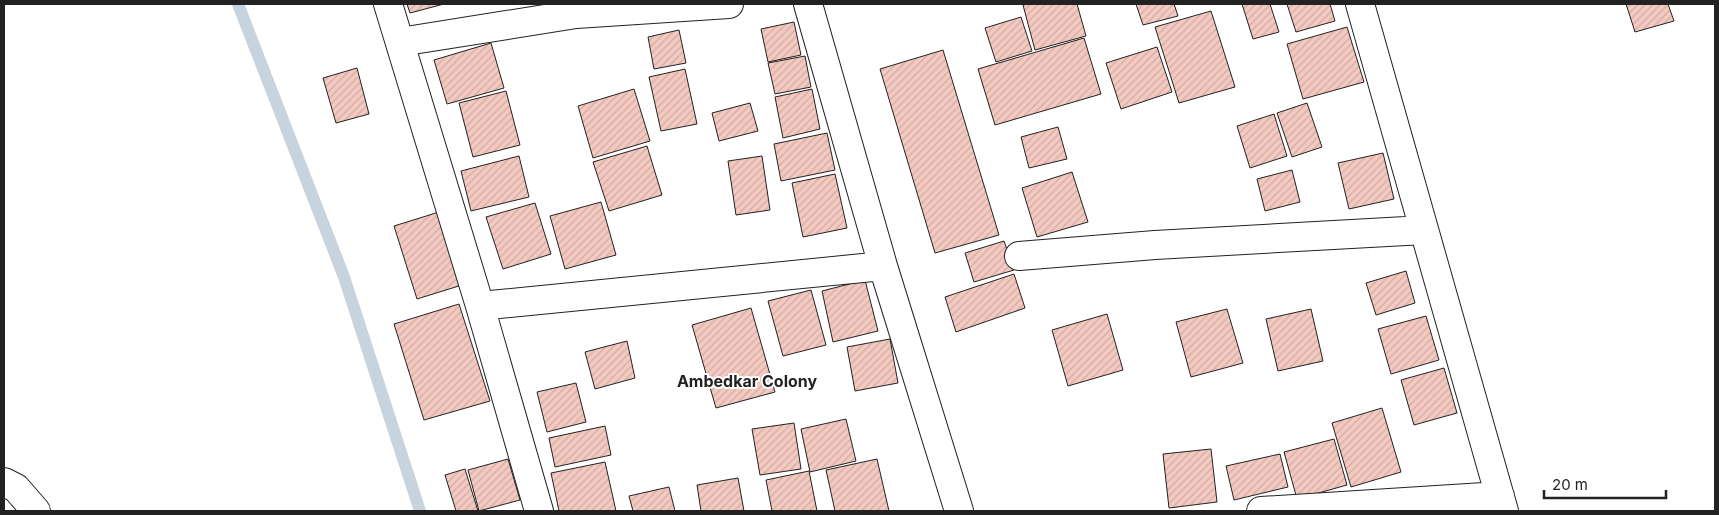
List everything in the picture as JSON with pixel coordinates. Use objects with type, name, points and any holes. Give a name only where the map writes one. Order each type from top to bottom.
[{"type":"street","points":[[388,4],[480,306],[539,511]]},
{"type":"street","points":[[400,42],[576,14],[729,4]]},
{"type":"street","points":[[808,4],[883,266],[959,511]]},
{"type":"street","points":[[1261,511],[1502,504],[1360,4]]},
{"type":"street","points":[[1019,256],[1154,245],[1424,230]]},
{"type":"street","points":[[480,306],[883,266]]},
{"type":"street","points":[[4,482],[16,488],[36,511]]},
{"type":"building","points":[[407,4],[444,4],[410,13]]},
{"type":"building","points":[[1077,4],[1086,36],[1035,50],[1023,5]]},
{"type":"building","points":[[1136,4],[1174,4],[1178,16],[1143,25]]},
{"type":"building","points":[[1242,4],[1270,4],[1279,32],[1253,39]]},
{"type":"building","points":[[1287,4],[1330,4],[1335,21],[1296,32]]},
{"type":"building","points":[[1626,4],[1668,4],[1674,21],[1635,32]]},
{"type":"building","points":[[1211,11],[1235,87],[1179,103],[1155,27]]},
{"type":"building","points":[[1021,17],[1032,51],[996,62],[985,28]]},
{"type":"building","points":[[794,22],[801,55],[768,62],[761,29]]},
{"type":"building","points":[[1347,27],[1364,82],[1303,99],[1287,44]]},
{"type":"building","points":[[679,30],[686,63],[654,69],[648,37]]},
{"type":"building","points":[[1084,38],[1101,94],[995,125],[978,69]]},
{"type":"building","points":[[491,43],[504,88],[447,104],[434,60]]},
{"type":"building","points":[[1157,47],[1172,92],[1121,109],[1106,63]]},
{"type":"building","points":[[943,50],[999,235],[935,253],[880,69]]},
{"type":"building","points":[[805,56],[811,87],[775,94],[768,63]]},
{"type":"building","points":[[357,68],[369,114],[336,123],[323,78]]},
{"type":"building","points":[[685,69],[697,124],[661,131],[649,77]]},
{"type":"building","points":[[634,89],[650,141],[593,158],[578,106]]},
{"type":"building","points":[[812,89],[820,129],[783,138],[775,97]]},
{"type":"building","points":[[506,91],[520,145],[473,157],[459,103]]},
{"type":"building","points":[[750,103],[758,131],[719,141],[712,113]]},
{"type":"building","points":[[1307,103],[1322,147],[1292,157],[1277,113]]},
{"type":"building","points":[[1274,114],[1287,156],[1250,168],[1237,126]]},
{"type":"building","points":[[1058,127],[1067,159],[1029,168],[1021,137]]},
{"type":"building","points":[[827,133],[835,170],[781,181],[774,144]]},
{"type":"building","points":[[647,146],[662,195],[609,211],[593,162]]},
{"type":"building","points":[[1383,153],[1394,199],[1349,209],[1338,163]]},
{"type":"building","points":[[519,156],[529,197],[471,211],[461,171]]},
{"type":"building","points":[[762,156],[770,210],[736,215],[728,161]]},
{"type":"building","points":[[1292,170],[1300,202],[1265,211],[1257,179]]},
{"type":"building","points":[[1072,172],[1088,222],[1037,237],[1022,188]]},
{"type":"building","points":[[835,174],[847,228],[803,237],[792,183]]},
{"type":"building","points":[[601,202],[616,255],[565,269],[550,216]]},
{"type":"building","points":[[535,203],[551,254],[503,269],[486,217]]},
{"type":"building","points":[[439,212],[462,285],[417,299],[394,226]]},
{"type":"building","points":[[1004,241],[1014,270],[974,282],[965,253]]},
{"type":"building","points":[[1406,271],[1415,303],[1376,315],[1366,283]]},
{"type":"building","points":[[1014,274],[1025,308],[956,332],[945,297]]},
{"type":"building","points":[[865,280],[878,331],[833,342],[822,291]]},
{"type":"building","points":[[811,290],[826,345],[783,356],[768,301]]},
{"type":"building","points":[[459,304],[490,401],[424,420],[394,324]]},
{"type":"building","points":[[751,308],[775,392],[716,408],[692,325]]},
{"type":"building","points":[[1227,309],[1243,363],[1191,377],[1176,322]]},
{"type":"building","points":[[1311,309],[1323,361],[1278,371],[1266,319]]},
{"type":"building","points":[[1107,314],[1123,370],[1068,386],[1052,330]]},
{"type":"building","points":[[1426,316],[1439,360],[1391,374],[1378,329]]},
{"type":"building","points":[[890,339],[898,383],[855,391],[847,347]]},
{"type":"building","points":[[627,341],[635,378],[595,389],[585,352]]},
{"type":"building","points":[[1444,368],[1457,413],[1414,425],[1401,380]]},
{"type":"building","points":[[576,383],[586,422],[547,432],[537,392]]},
{"type":"building","points":[[1382,408],[1401,472],[1351,487],[1332,423]]},
{"type":"building","points":[[846,419],[856,461],[810,472],[801,429]]},
{"type":"building","points":[[794,423],[801,469],[760,475],[752,429]]},
{"type":"building","points":[[605,426],[611,455],[555,467],[549,438]]},
{"type":"building","points":[[1334,439],[1347,485],[1297,499],[1284,452]]},
{"type":"building","points":[[1211,449],[1217,502],[1169,508],[1163,454]]},
{"type":"building","points":[[1280,454],[1288,487],[1234,500],[1226,466]]},
{"type":"building","points":[[508,459],[520,500],[479,511],[468,470]]},
{"type":"building","points":[[877,459],[889,511],[835,511],[826,470]]},
{"type":"building","points":[[605,462],[616,511],[559,511],[551,473]]},
{"type":"building","points":[[465,469],[478,511],[456,511],[445,475]]},
{"type":"building","points":[[809,471],[817,511],[772,511],[766,480]]},
{"type":"building","points":[[738,478],[744,511],[701,511],[697,485]]},
{"type":"building","points":[[669,487],[675,511],[633,511],[629,496]]},
{"type":"waterway","points":[[238,4],[344,277],[420,511]]},
{"type":"district","name":"Ambedkar Colony","points":[[747,381]]}]
